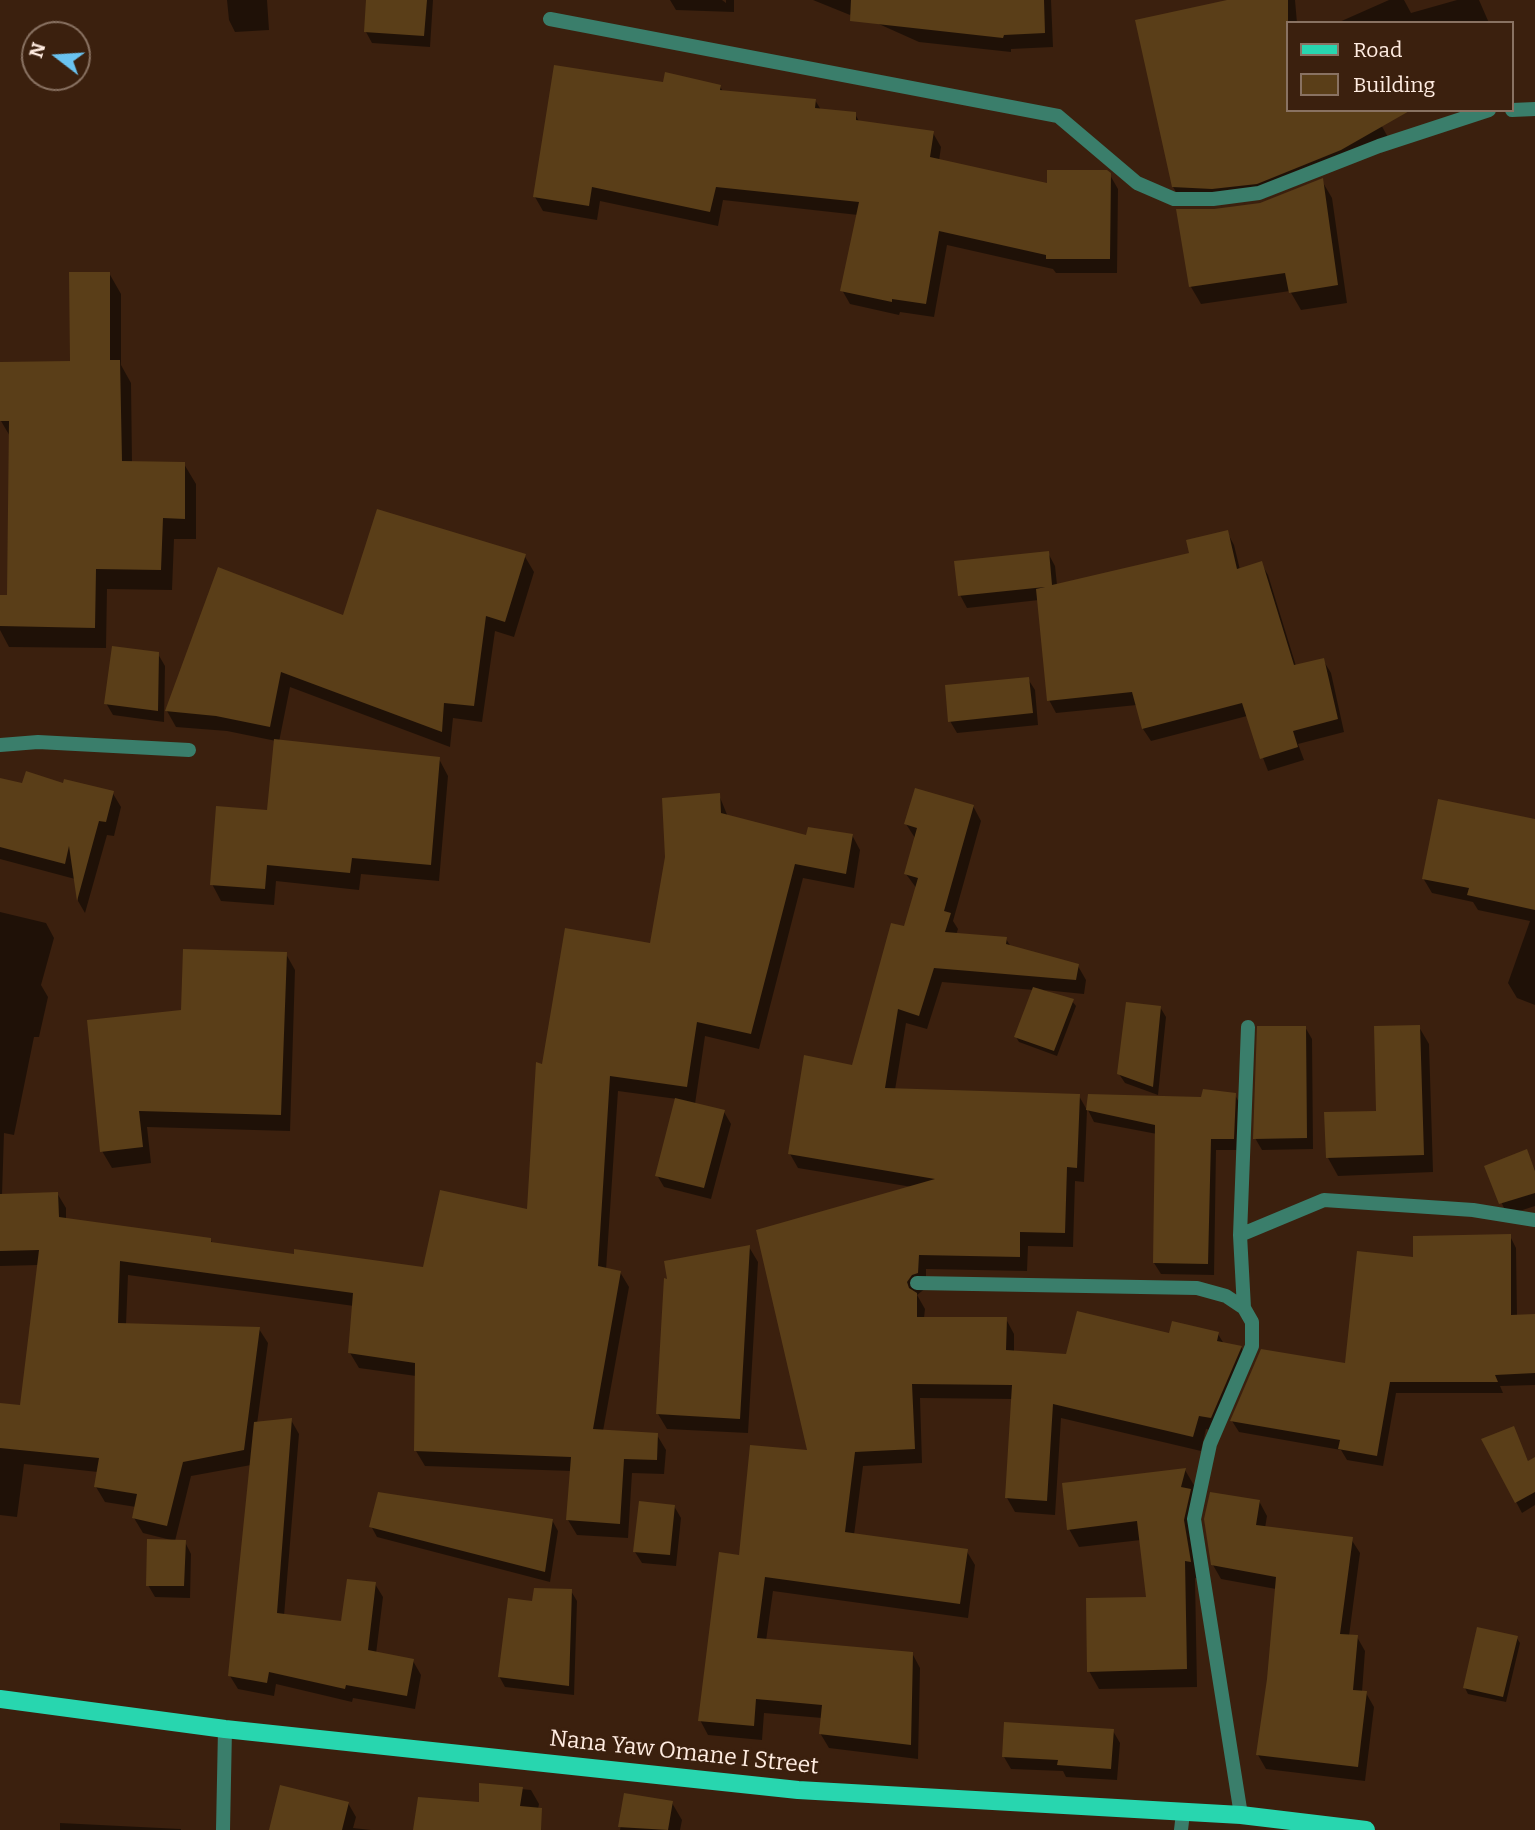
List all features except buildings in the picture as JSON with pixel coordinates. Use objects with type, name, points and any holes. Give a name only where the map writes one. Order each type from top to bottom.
[{"type":"main road","name":"Nana Yaw Omane I Street","points":[[0,1699],[225,1729],[799,1790],[1182,1821],[1241,1815],[1366,1830]]},
{"type":"street","points":[[550,19],[1058,117],[1137,183],[1174,199],[1213,199],[1259,193],[1379,146],[1483,112]]},
{"type":"street","points":[[1514,110],[1535,109]]},
{"type":"street","points":[[0,745],[38,742],[189,750]]},
{"type":"street","points":[[1244,1308],[1240,1235],[1248,1027]]},
{"type":"street","points":[[1240,1235],[1324,1199],[1473,1210],[1535,1220]]},
{"type":"street","points":[[917,1283],[1197,1288],[1226,1296],[1244,1308],[1252,1322],[1252,1346],[1210,1444],[1194,1519],[1241,1815]]},
{"type":"street","points":[[223,1830],[225,1729]]}]
